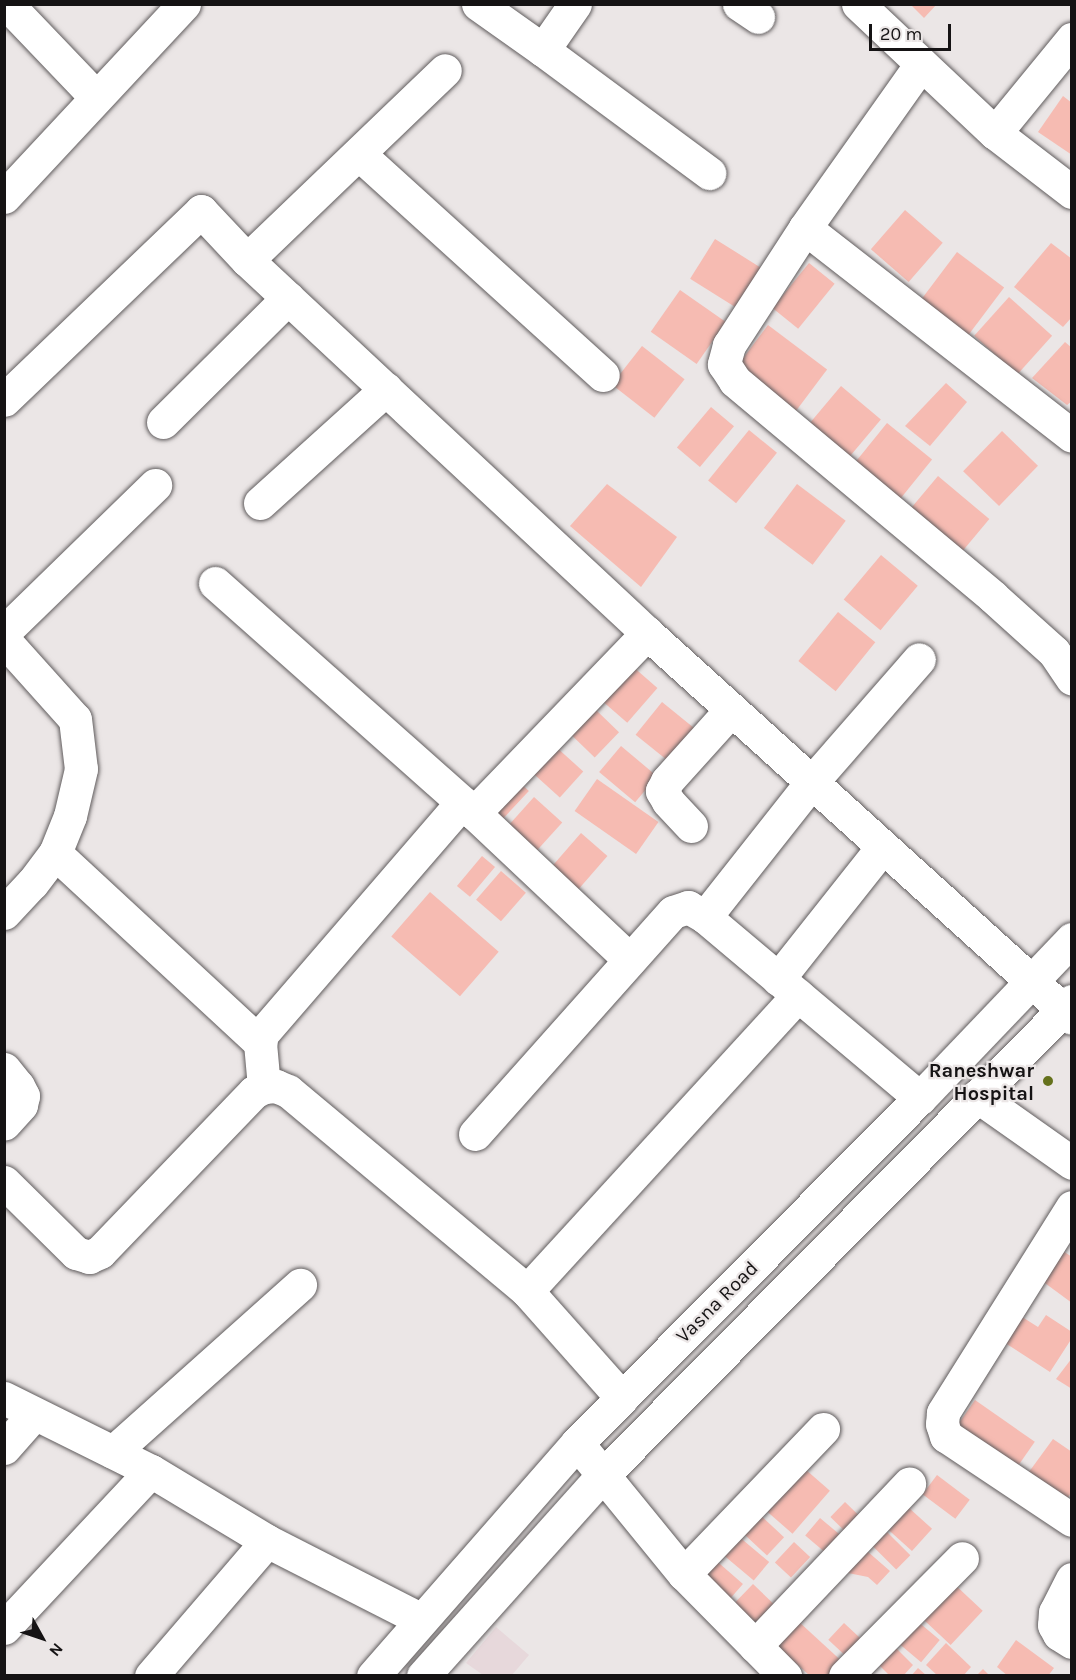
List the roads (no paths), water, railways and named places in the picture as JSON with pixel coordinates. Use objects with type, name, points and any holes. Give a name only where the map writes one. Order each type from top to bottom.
[{"type":"street","points":[[7,4],[96,97]]},
{"type":"street","points":[[4,197],[184,4]]},
{"type":"street","points":[[478,4],[709,173]]},
{"type":"street","points":[[543,50],[575,4]]},
{"type":"street","points":[[858,4],[995,133],[1071,192]]},
{"type":"street","points":[[995,133],[1071,39]]},
{"type":"street","points":[[921,64],[805,228],[729,345],[723,364],[735,381],[1002,605],[1054,652],[1071,679]]},
{"type":"street","points":[[247,260],[445,70]]},
{"type":"street","points":[[358,154],[603,375]]},
{"type":"street","points":[[4,400],[201,211],[247,260],[730,710],[1030,982],[1068,1010]]},
{"type":"street","points":[[805,228],[1071,436]]},
{"type":"street","points":[[163,422],[288,298]]},
{"type":"street","points":[[260,503],[386,389]]},
{"type":"street","points":[[4,632],[155,485]]},
{"type":"street","points":[[215,583],[468,807],[630,960]]},
{"type":"street","points":[[264,1087],[260,1043],[262,1034],[468,807],[647,633]]},
{"type":"street","points":[[4,640],[75,719],[81,769],[70,816],[55,853],[4,913]]},
{"type":"street","points":[[705,917],[811,783],[920,659]]},
{"type":"street","points":[[691,826],[668,801],[662,790],[667,781],[730,710]]},
{"type":"street","points":[[527,1291],[788,987],[882,848]]},
{"type":"street","points":[[55,853],[260,1043]]},
{"type":"street","points":[[475,1134],[673,912],[688,907],[705,917],[920,1098]]},
{"type":"street","name":"Vasna Road","points":[[373,1676],[420,1619],[577,1443],[920,1098],[1071,939]]},
{"type":"street","name":"Vasna Road","points":[[423,1676],[603,1475],[977,1096],[1068,1010]]},
{"type":"street","points":[[4,1069],[23,1096],[21,1105],[4,1124]]},
{"type":"street","points":[[4,1182],[76,1253],[89,1257],[100,1252],[254,1092],[264,1087],[276,1086],[288,1091],[527,1291],[622,1398]]},
{"type":"street","points":[[977,1096],[1071,1163]]},
{"type":"street","points":[[1071,1207],[943,1413],[942,1424],[946,1436],[1071,1520]]},
{"type":"street","points":[[113,1452],[300,1285]]},
{"type":"street","points":[[4,1398],[151,1471],[267,1542],[420,1619]]},
{"type":"street","points":[[4,1448],[34,1414]]},
{"type":"street","points":[[684,1574],[823,1429]]},
{"type":"street","points":[[577,1443],[684,1574],[785,1676]]},
{"type":"street","points":[[4,1628],[151,1471]]},
{"type":"street","points":[[755,1646],[909,1484]]},
{"type":"street","points":[[151,1676],[267,1542]]},
{"type":"street","points":[[845,1676],[962,1558]]},
{"type":"street","points":[[1071,1579],[1055,1612],[1054,1624],[1059,1634],[1071,1642]]},
{"type":"place","name":"Raneshwar Hospital","points":[[1048,1081]]}]
